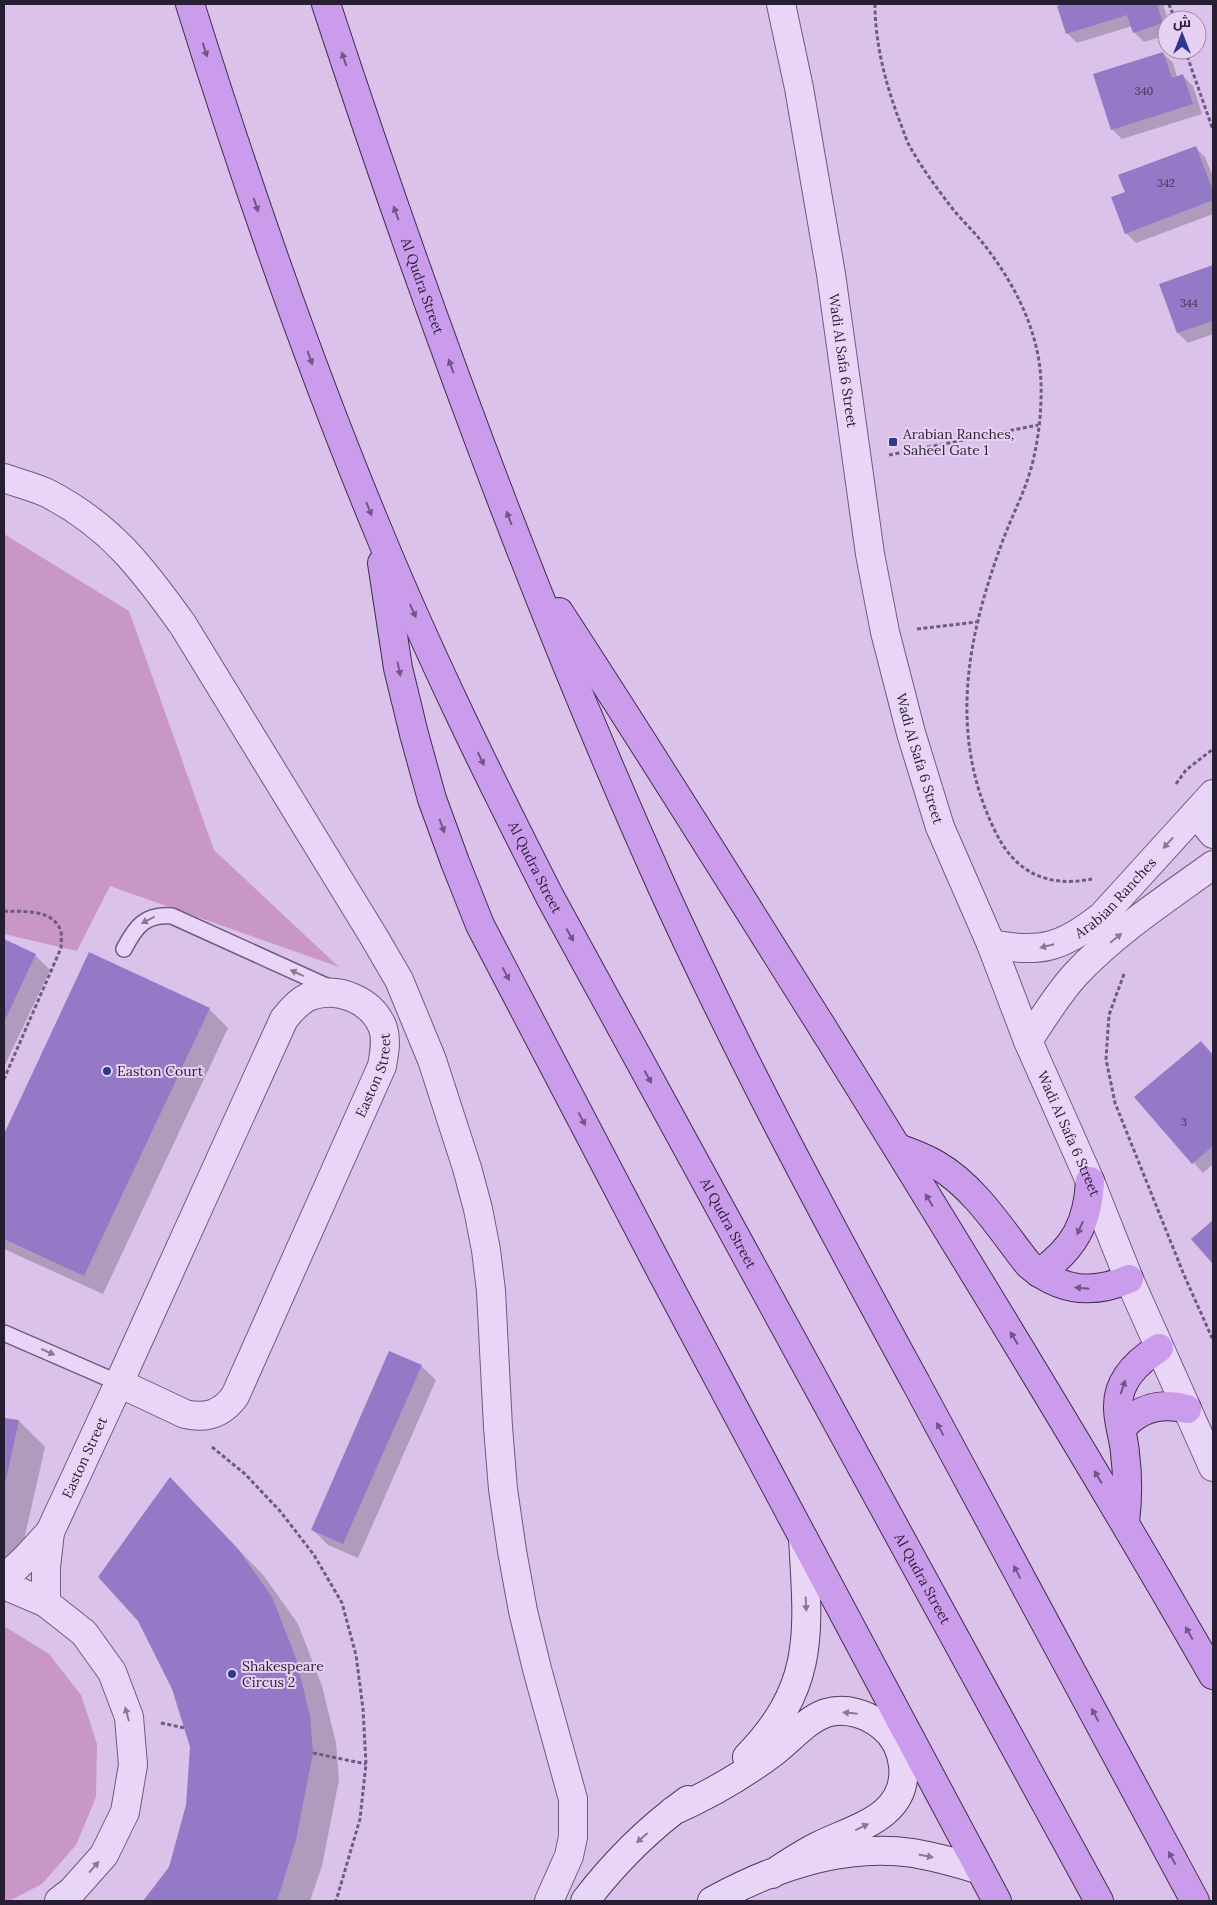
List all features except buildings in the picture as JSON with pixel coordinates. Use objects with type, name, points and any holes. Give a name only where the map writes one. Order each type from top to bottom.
[{"type":"main road","name":"Al Qudra Street","points":[[190,4],[264,229],[329,411],[379,534],[432,656],[469,734],[550,897],[1099,1901]]},
{"type":"main road","name":"Al Qudra Street","points":[[326,4],[380,169],[451,367],[592,727],[663,889],[739,1049],[825,1216],[1195,1901]]},
{"type":"main road","name":"Al Qudra Street","points":[[379,534],[398,668],[414,734],[432,799],[480,925],[803,1538],[997,1901]]},
{"type":"main road","name":"Al Qudra Street","points":[[527,563],[676,793],[898,1148],[1125,1522],[1213,1675]]},
{"type":"main road","points":[[898,1148],[925,1159],[956,1178],[975,1197],[1029,1265],[1053,1281],[1083,1289],[1115,1285],[1129,1278]]},
{"type":"main road","points":[[1039,1273],[1054,1263],[1067,1250],[1078,1234],[1085,1217],[1090,1181]]},
{"type":"main road","points":[[1125,1522],[1128,1480],[1118,1407],[1120,1392],[1126,1378],[1135,1366],[1146,1356],[1160,1348]]},
{"type":"main road","points":[[1122,1428],[1140,1412],[1151,1408],[1175,1406],[1187,1409]]},
{"type":"street","name":"Wadi Al Safa 6 Street","points":[[782,4],[799,88],[829,264],[870,554],[885,632],[911,733],[940,827],[991,944],[1028,1041],[1090,1181],[1129,1278],[1213,1467]]},
{"type":"street","points":[[4,478],[46,493],[87,517],[123,548],[154,584],[183,625],[399,980],[429,1051],[467,1168],[483,1233],[491,1291],[503,1490],[512,1551],[523,1611],[537,1669],[573,1800],[573,1837],[569,1856],[549,1901]]},
{"type":"street","points":[[1205,803],[1204,823],[1213,834]]},
{"type":"street","name":"Arabian Ranches","points":[[991,944],[1014,949],[1038,949],[1061,943],[1082,932],[1102,916],[1205,803]]},
{"type":"street","points":[[1028,1041],[1058,995],[1092,959],[1147,914],[1213,865]]},
{"type":"street","name":"Easton Street","points":[[4,1579],[27,1558],[50,1532],[284,1019],[295,1006],[308,997],[325,993],[342,993],[359,1000],[374,1012],[383,1029],[385,1048],[382,1066],[235,1396],[219,1412],[208,1416],[196,1417],[185,1414],[118,1383]]},
{"type":"street","name":"Easton Street","points":[[46,1603],[50,1532]]},
{"type":"street","points":[[585,1901],[635,1845],[673,1811],[747,1757],[768,1734],[785,1709],[798,1680],[804,1651],[807,1621],[803,1538]]},
{"type":"street","points":[[4,1585],[46,1603],[84,1633],[112,1672],[129,1717],[134,1765],[125,1812],[104,1855],[70,1898]]},
{"type":"street","points":[[673,1811],[710,1795],[744,1774],[776,1751],[806,1725],[826,1713],[849,1711],[871,1717],[889,1732],[901,1751],[904,1774],[898,1796],[884,1815],[817,1847],[772,1874]]},
{"type":"street","points":[[712,1901],[740,1886],[772,1874],[806,1862],[840,1854],[876,1851],[911,1853],[946,1859],[980,1870]]},
{"type":"lane","points":[[124,949],[138,926],[148,919],[160,915],[172,916],[342,993]]},
{"type":"lane","points":[[4,1333],[118,1383]]},
{"type":"path","points":[[875,4],[875,24],[887,86],[908,144],[950,206],[983,242],[1014,287],[1035,337],[1042,383],[1038,425],[1026,482],[993,565],[976,622],[966,695],[966,725],[976,785],[986,814],[999,841],[1013,859],[1030,872],[1051,881],[1073,882],[1094,878]]},
{"type":"path","points":[[1188,60],[1213,130]]},
{"type":"path","points":[[858,462],[1038,425]]},
{"type":"path","points":[[885,632],[976,622]]},
{"type":"path","points":[[1174,785],[1186,770],[1213,748]]},
{"type":"path","points":[[4,911],[37,912],[53,918],[61,932],[61,948],[4,1078]]},
{"type":"path","points":[[1124,973],[1109,1015],[1106,1059],[1115,1103],[1184,1275],[1213,1340]]},
{"type":"path","points":[[208,1444],[245,1474],[280,1511],[314,1554],[342,1602],[356,1655],[363,1709],[366,1764],[360,1819],[336,1901]]},
{"type":"path","points":[[313,1753],[366,1764]]},
{"type":"shaded area","points":[[4,534],[129,611],[214,850],[339,967],[110,886],[77,951],[4,934]]},
{"type":"shaded area","points":[[4,1626],[49,1654],[81,1695],[97,1744],[96,1797],[76,1845],[42,1884],[9,1901],[4,1901]]},
{"type":"place","name":"Arabian Ranches, Saheel Gate 1","points":[[893,442]]},
{"type":"place","name":"Easton Court","points":[[107,1071]]},
{"type":"place","name":"Shakespeare Circus 2","points":[[232,1674]]}]
